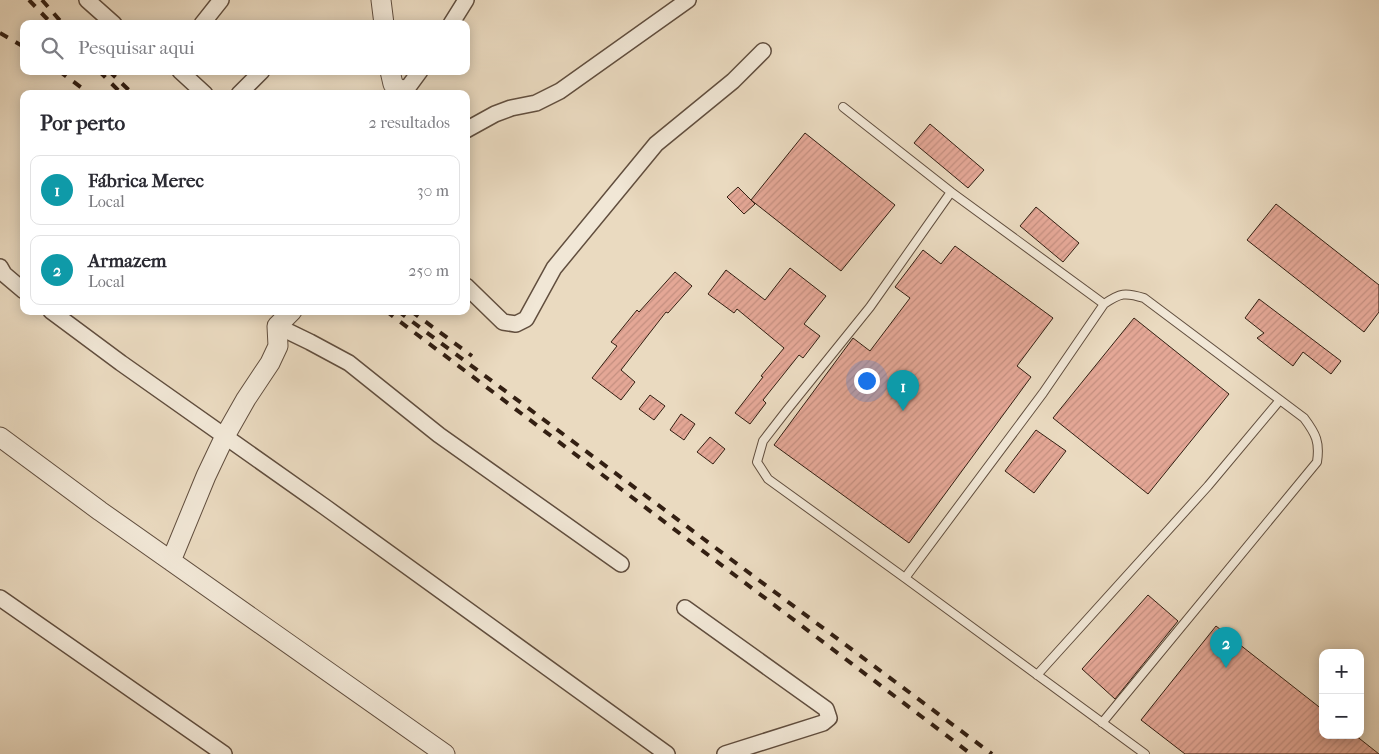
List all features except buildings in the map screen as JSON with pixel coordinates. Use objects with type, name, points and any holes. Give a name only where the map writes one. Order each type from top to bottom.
[{"type":"street","points":[[87,0],[110,20]]},
{"type":"street","points":[[205,20],[220,0]]},
{"type":"street","points":[[381,0],[382,20]]},
{"type":"street","points":[[454,20],[466,0]]},
{"type":"street","points":[[470,128],[495,114],[511,108],[536,103],[560,91],[688,0]]},
{"type":"street","points":[[470,290],[503,322],[516,324],[526,319],[554,268],[656,144],[733,81],[763,51]]},
{"type":"street","points":[[184,75],[201,90]]},
{"type":"street","points":[[243,90],[258,75]]},
{"type":"street","points":[[391,75],[393,84],[398,90]]},
{"type":"street","points":[[403,90],[410,86],[417,75]]},
{"type":"street","points":[[0,266],[4,274],[20,288]]},
{"type":"street","points":[[57,315],[667,754]]},
{"type":"street","points":[[171,561],[206,476],[225,436],[246,399],[270,363],[278,346],[277,326],[288,315]]},
{"type":"street","points":[[277,326],[349,364],[439,435],[621,564]]},
{"type":"street","points":[[0,438],[445,754]]},
{"type":"street","points":[[0,598],[224,754]]},
{"type":"street","points":[[685,608],[826,709],[829,718],[823,723],[725,754]]},
{"type":"lane","points":[[843,107],[951,192],[1104,304]]},
{"type":"lane","points":[[951,192],[870,307],[764,441],[757,462],[768,479],[1145,754]]},
{"type":"lane","points":[[906,578],[1043,393],[1104,304],[1115,296],[1129,294],[1144,298],[1304,418],[1314,431],[1319,448],[1317,462],[1102,722]]},
{"type":"lane","points":[[1037,675],[1208,486],[1280,400]]},
{"type":"railway","points":[[29,0],[48,20]]},
{"type":"railway","points":[[42,0],[60,20]]},
{"type":"railway","points":[[0,33],[20,45]]},
{"type":"railway","points":[[64,75],[85,90]]},
{"type":"railway","points":[[103,75],[118,90]]},
{"type":"railway","points":[[113,75],[129,90]]},
{"type":"railway","points":[[391,315],[971,754]]},
{"type":"railway","points":[[403,315],[992,754]]},
{"type":"railway","points":[[416,315],[472,356]]},
{"type":"place","name":"Fábrica Merec","points":[[903,411]]},
{"type":"place","name":"Armazem","points":[[1226,668]]}]
